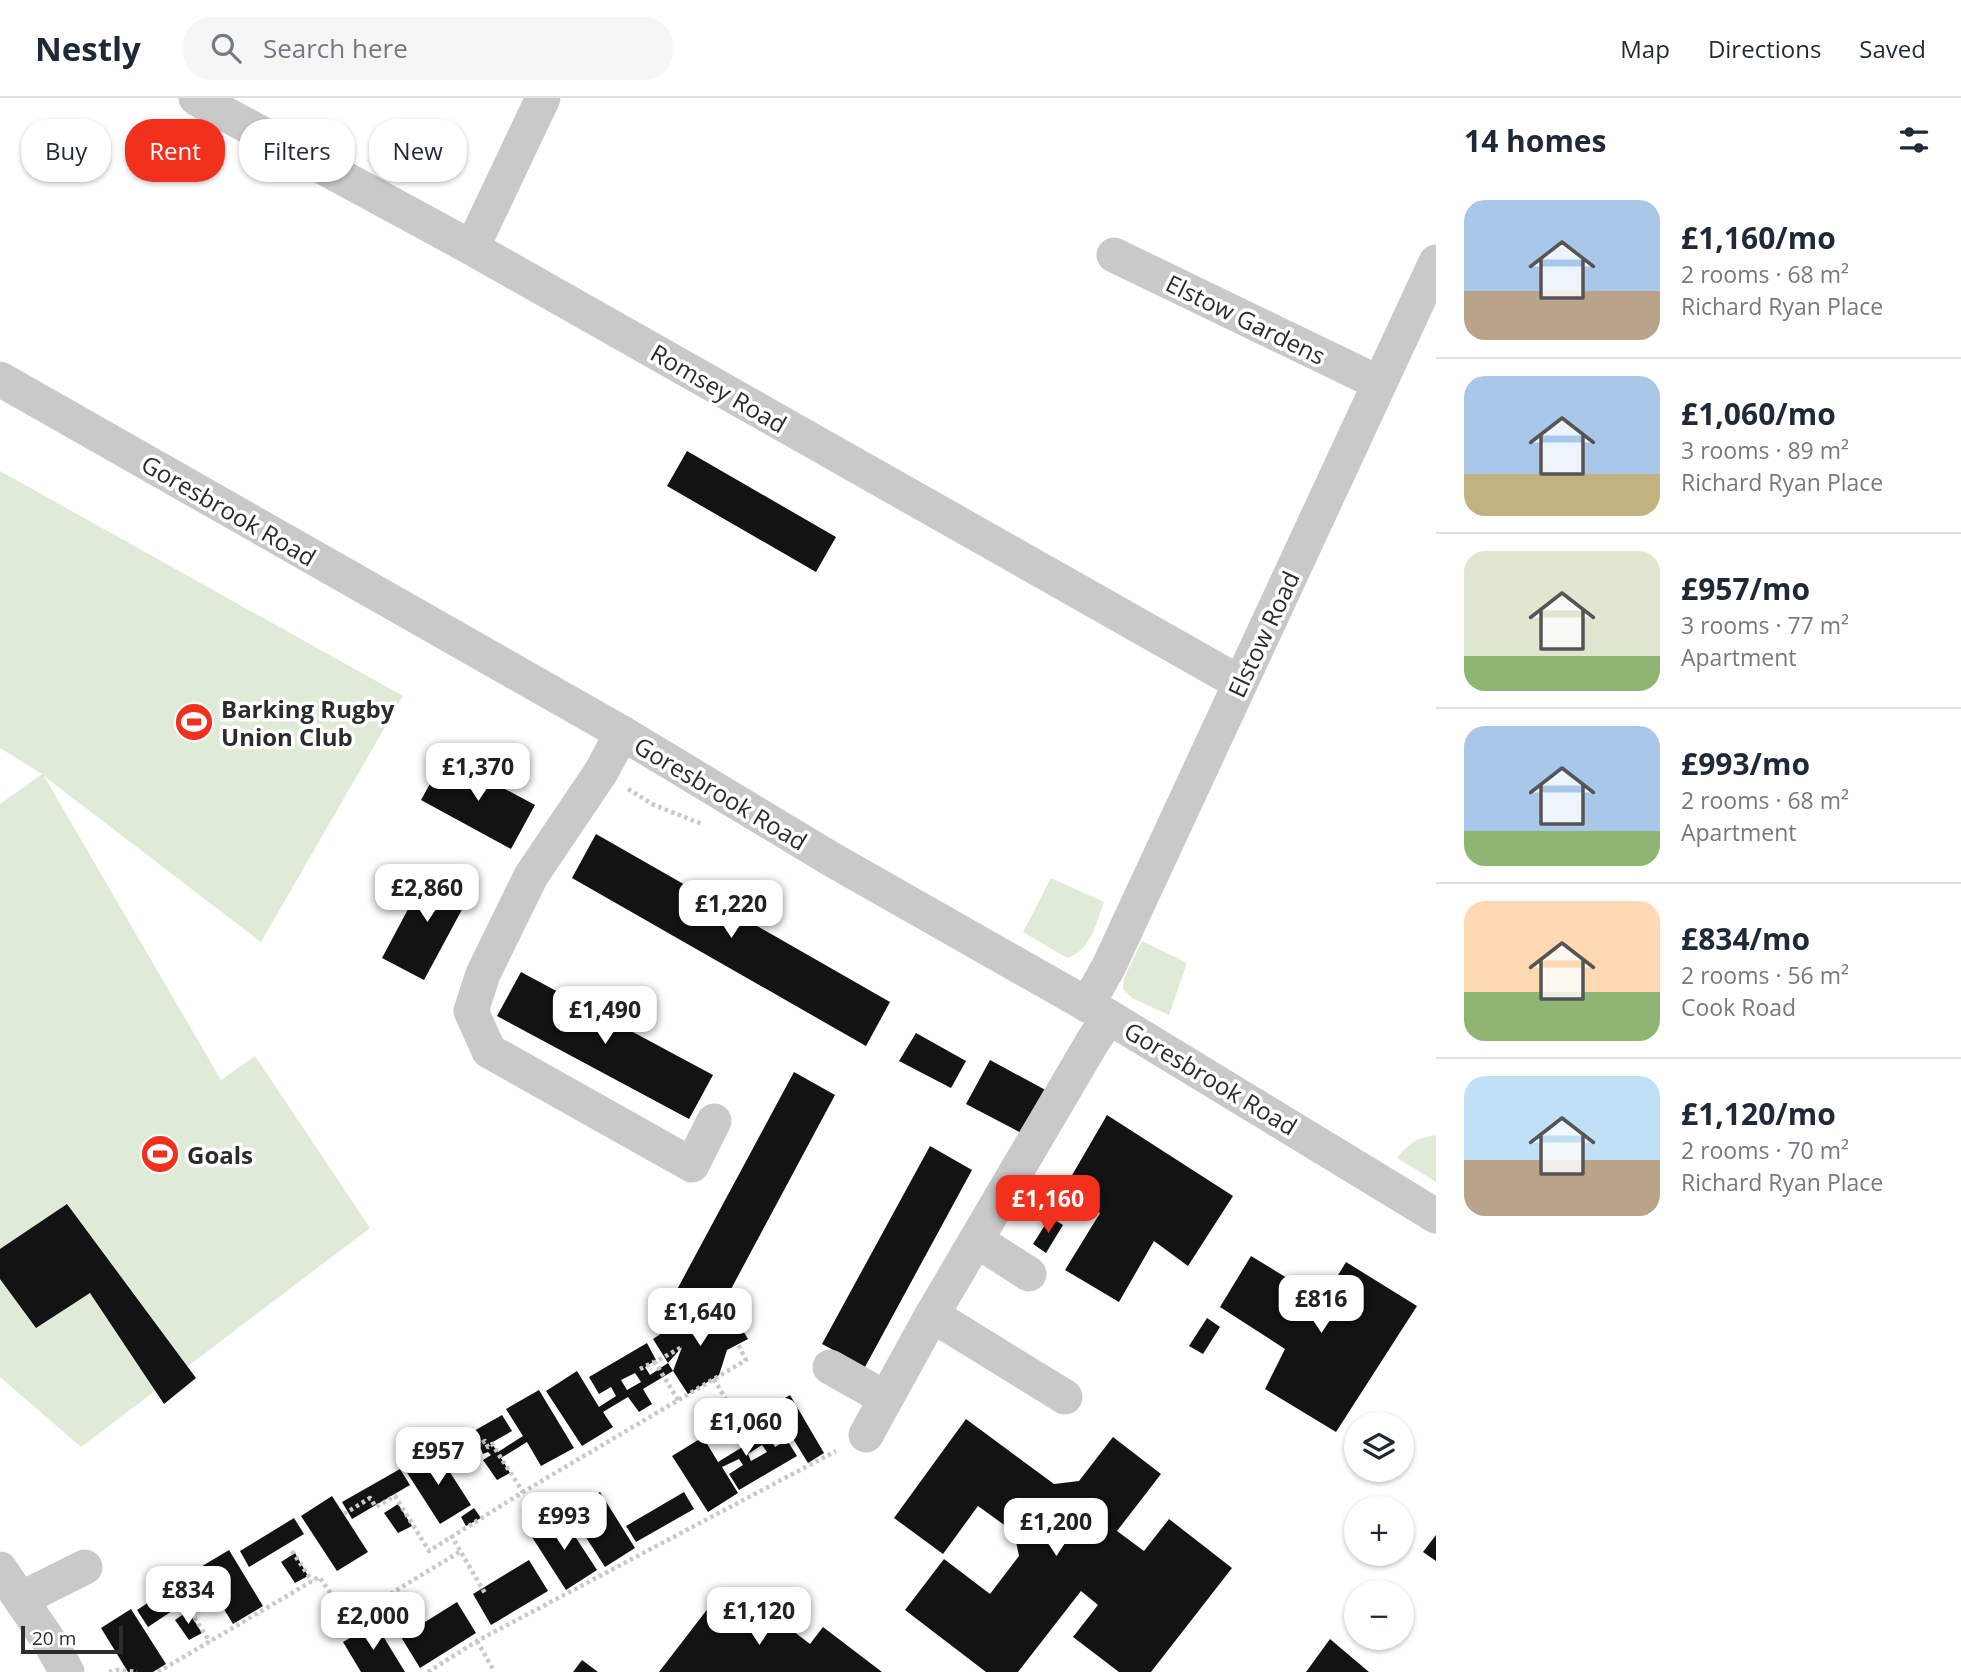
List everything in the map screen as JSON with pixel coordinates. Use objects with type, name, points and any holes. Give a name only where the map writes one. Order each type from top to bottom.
[{"type":"street","name":"Romsey Road","points":[[196,98],[472,248],[1240,683]]},
{"type":"street","points":[[472,248],[543,98]]},
{"type":"street","name":"Elstow Gardens","points":[[1114,255],[1379,383]]},
{"type":"street","name":"Elstow Road","points":[[866,1435],[932,1315],[1093,1041],[1109,966],[1436,262]]},
{"type":"street","name":"Goresbrook Road","points":[[0,379],[622,733],[831,859],[1098,1011],[1436,1216]]},
{"type":"street","points":[[622,733],[601,772],[531,876],[483,974],[471,1011],[489,1051],[692,1164],[714,1121]]},
{"type":"street","points":[[976,1240],[1030,1274]]},
{"type":"street","points":[[932,1315],[1065,1397]]},
{"type":"street","points":[[830,1367],[885,1398]]},
{"type":"street","points":[[21,1599],[85,1567]]},
{"type":"street","points":[[0,1569],[67,1672]]},
{"type":"path","points":[[344,1514],[370,1498],[376,1507],[395,1496],[429,1551],[451,1535],[746,1360],[738,1344]]},
{"type":"path","points":[[640,1369],[682,1346]]},
{"type":"path","points":[[658,1360],[655,1362],[678,1400]]},
{"type":"path","points":[[714,1379],[743,1429]]},
{"type":"path","points":[[428,1672],[477,1641],[866,1435]]},
{"type":"path","points":[[447,1466],[485,1441],[488,1447],[492,1444],[523,1492]]},
{"type":"path","points":[[451,1535],[486,1595]]},
{"type":"path","points":[[292,1551],[312,1581]]},
{"type":"path","points":[[158,1672],[319,1577],[349,1619],[461,1551]]},
{"type":"path","points":[[187,1606],[209,1642]]},
{"type":"path","points":[[477,1641],[493,1669]]},
{"type":"path","points":[[109,1672],[137,1672]]},
{"type":"green space","points":[[0,471],[403,696],[261,942],[44,776],[221,1080],[255,1056],[370,1228],[81,1447],[0,1377],[0,804],[42,774],[0,748]]},
{"type":"green space","points":[[1051,878],[1104,902],[1087,943],[1067,958],[1023,932]]},
{"type":"green space","points":[[1142,941],[1187,963],[1169,1015],[1132,998],[1123,989],[1124,978]]},
{"type":"green space","points":[[1436,1135],[1436,1182],[1397,1158],[1414,1142]]},
{"type":"building","points":[[687,451],[836,537],[816,572],[667,486]]},
{"type":"building","points":[[445,757],[535,805],[511,849],[421,800]]},
{"type":"building","points":[[596,834],[890,1002],[866,1046],[572,878]]},
{"type":"building","points":[[430,868],[472,891],[424,980],[382,958]]},
{"type":"building","points":[[521,972],[713,1075],[689,1119],[497,1016]]},
{"type":"building","points":[[916,1033],[966,1061],[951,1088],[899,1061]]},
{"type":"building","points":[[990,1060],[1051,1093],[1027,1136],[966,1104]]},
{"type":"building","points":[[794,1072],[835,1095],[715,1319],[673,1297]]},
{"type":"building","points":[[1107,1115],[1233,1196],[1188,1266],[1154,1241],[1119,1302],[1065,1270],[1100,1213],[1064,1189]]},
{"type":"building","points":[[930,1146],[972,1170],[865,1367],[822,1344]]},
{"type":"building","points":[[67,1204],[196,1378],[164,1404],[90,1293],[36,1328],[0,1279],[0,1249]]},
{"type":"building","points":[[1050,1217],[1063,1225],[1046,1253],[1033,1244]]},
{"type":"building","points":[[1251,1256],[1323,1300],[1346,1262],[1417,1306],[1349,1412],[1344,1412],[1344,1420],[1336,1432],[1265,1389],[1285,1349],[1220,1307]]},
{"type":"building","points":[[731,1311],[748,1339],[727,1350],[719,1375],[688,1394],[673,1371],[682,1347],[668,1363],[653,1339],[683,1319],[710,1324]]},
{"type":"building","points":[[1207,1318],[1220,1327],[1203,1354],[1189,1346]]},
{"type":"building","points":[[647,1343],[656,1360],[645,1367],[650,1375],[668,1363],[673,1371],[643,1389],[652,1404],[639,1412],[628,1397],[603,1412],[613,1427],[582,1446],[546,1391],[577,1371],[599,1407],[616,1396],[611,1387],[599,1394],[589,1377]],"holes":[[[635,1373],[641,1382],[627,1390],[621,1380]]]},
{"type":"building","points":[[539,1390],[574,1448],[541,1466],[527,1442],[501,1458],[510,1473],[497,1480],[483,1460],[491,1455],[488,1452],[483,1454],[481,1449],[454,1464],[444,1448],[502,1415],[512,1431],[491,1443],[498,1452],[523,1436],[506,1409]]},
{"type":"building","points":[[790,1395],[824,1453],[808,1463],[787,1429],[771,1440],[775,1447],[787,1440],[797,1456],[739,1490],[729,1474],[743,1465],[739,1459],[722,1467],[738,1493],[708,1512],[672,1456],[703,1437],[718,1462],[783,1422],[773,1405]],"holes":[[[762,1445],[767,1452],[751,1461],[748,1454]]]},
{"type":"building","points":[[966,1419],[1054,1484],[1079,1481],[1113,1437],[1161,1474],[1117,1531],[1144,1551],[1169,1519],[1232,1568],[1151,1672],[1119,1672],[1073,1637],[1098,1605],[1081,1591],[1018,1672],[986,1672],[905,1610],[944,1559],[990,1594],[1019,1556],[1014,1532],[978,1506],[943,1554],[894,1518]]},
{"type":"building","points":[[435,1449],[471,1505],[440,1524],[404,1468]]},
{"type":"building","points":[[400,1469],[410,1485],[352,1519],[342,1502]]},
{"type":"building","points":[[600,1492],[635,1548],[605,1567],[569,1511]]},
{"type":"building","points":[[684,1492],[694,1509],[636,1542],[626,1526]]},
{"type":"building","points":[[332,1496],[368,1552],[337,1571],[301,1516]]},
{"type":"building","points":[[398,1504],[412,1526],[398,1533],[384,1513]]},
{"type":"building","points":[[474,1508],[481,1518],[466,1526],[461,1517]]},
{"type":"building","points":[[561,1515],[597,1570],[566,1590],[530,1534]]},
{"type":"building","points":[[294,1518],[304,1534],[249,1567],[240,1551]]},
{"type":"building","points":[[1436,1535],[1436,1561],[1423,1552]]},
{"type":"building","points":[[229,1550],[263,1606],[233,1624],[199,1568]]},
{"type":"building","points":[[295,1553],[308,1576],[295,1583],[281,1562]]},
{"type":"building","points":[[529,1560],[548,1591],[491,1625],[473,1594]]},
{"type":"building","points":[[191,1574],[202,1591],[148,1627],[137,1610]]},
{"type":"building","points":[[719,1594],[758,1623],[767,1611],[810,1644],[823,1627],[882,1672],[659,1672]]},
{"type":"building","points":[[457,1602],[476,1633],[420,1668],[401,1637]]},
{"type":"building","points":[[131,1609],[166,1664],[153,1672],[128,1672],[101,1628]]},
{"type":"building","points":[[188,1611],[202,1633],[189,1640],[175,1620]]},
{"type":"building","points":[[375,1623],[405,1672],[361,1672],[343,1642]]},
{"type":"building","points":[[1330,1639],[1369,1672],[1306,1672]]},
{"type":"building","points":[[582,1660],[598,1672],[573,1672]]},
{"type":"place","name":"Barking Rugby Union Club","points":[[194,722]]},
{"type":"place","name":"Goals","points":[[160,1154]]}]
